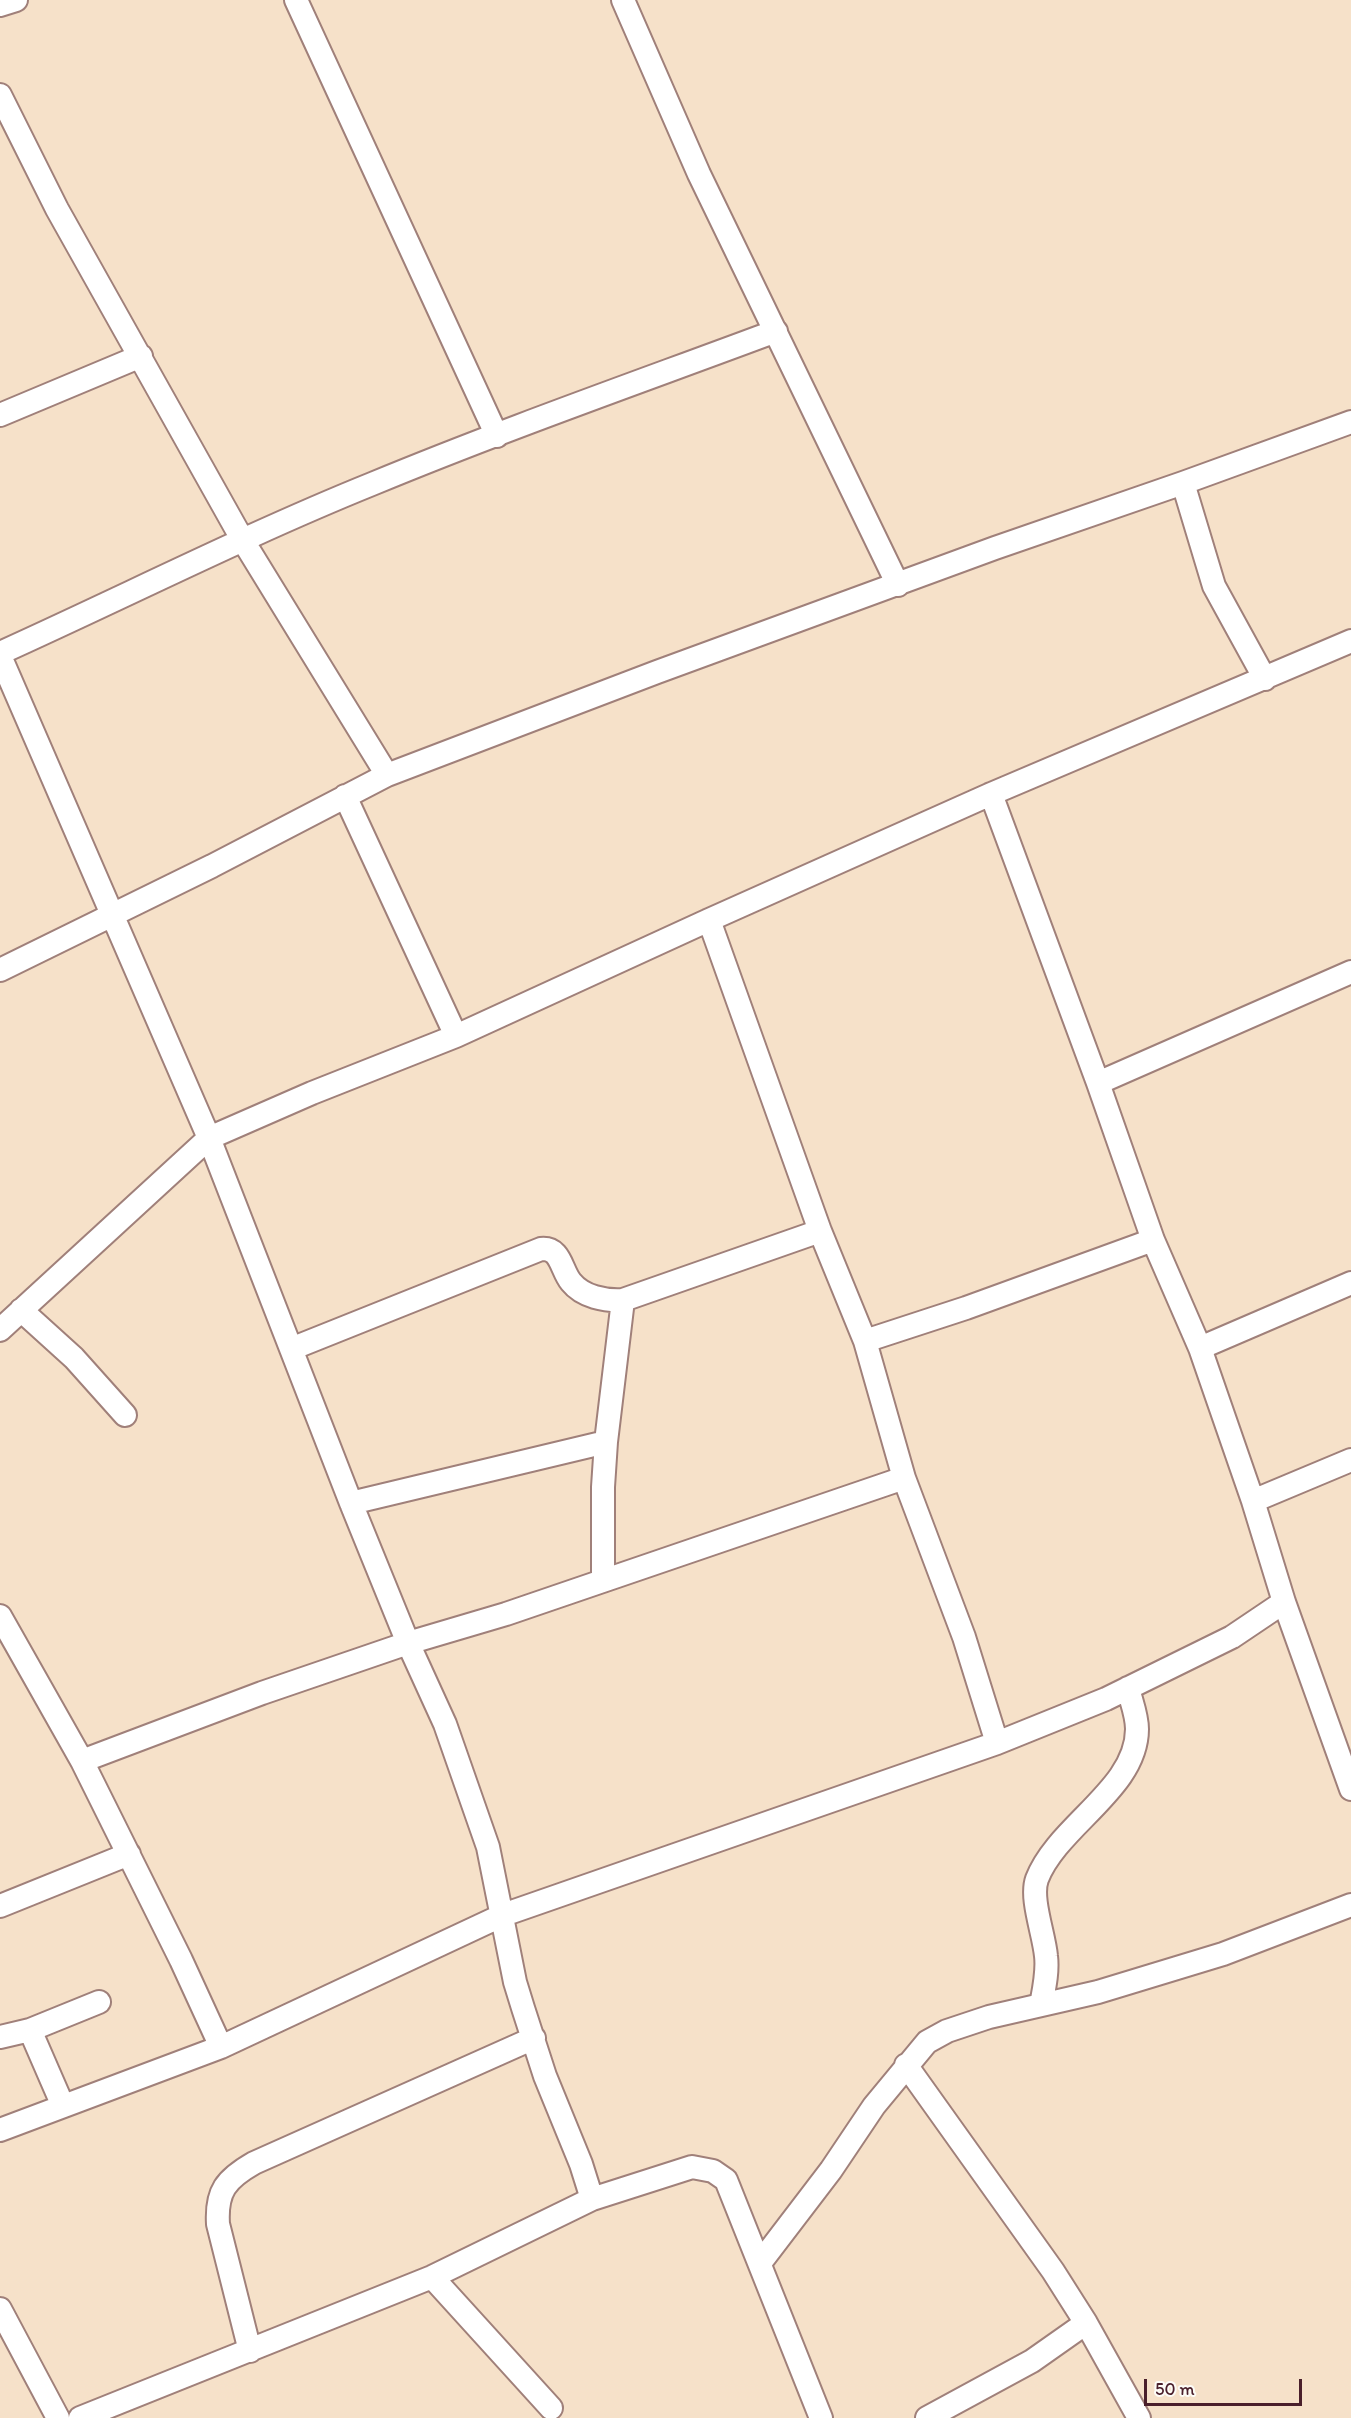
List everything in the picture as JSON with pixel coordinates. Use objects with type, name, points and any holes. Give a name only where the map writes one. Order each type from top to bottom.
[{"type":"street","points":[[0,5],[16,0]]},
{"type":"street","points":[[296,0],[497,436]]},
{"type":"street","points":[[623,0],[699,174],[898,585]]},
{"type":"street","points":[[0,95],[57,209],[242,539],[387,775]]},
{"type":"street","points":[[592,2199],[545,2076],[515,1982],[503,1914],[477,1813],[445,1724],[408,1643],[351,1503],[209,1138],[0,654],[137,591],[242,539],[373,483],[776,331]]},
{"type":"street","points":[[0,416],[141,356]]},
{"type":"street","points":[[0,970],[113,916],[387,775],[657,672],[995,548],[1351,422]]},
{"type":"street","points":[[1183,483],[1214,586],[1265,679]]},
{"type":"street","points":[[0,1330],[209,1138],[312,1093],[456,1036],[991,794],[1351,641]]},
{"type":"street","points":[[991,794],[1098,1083],[1153,1240],[1200,1348],[1284,1602],[1351,1788]]},
{"type":"street","points":[[345,796],[456,1036]]},
{"type":"street","points":[[709,920],[820,1231],[865,1341],[904,1478],[964,1637],[997,1743]]},
{"type":"street","points":[[1098,1083],[1351,972]]},
{"type":"street","points":[[291,1349],[541,1249],[550,1249],[556,1254],[569,1280],[581,1290],[601,1299],[623,1300],[820,1231]]},
{"type":"street","points":[[865,1341],[966,1308],[1153,1240]]},
{"type":"street","points":[[1200,1348],[1351,1283]]},
{"type":"street","points":[[603,1579],[603,1486],[606,1442],[623,1300]]},
{"type":"street","points":[[21,1310],[74,1358],[125,1415]]},
{"type":"street","points":[[351,1503],[606,1442]]},
{"type":"street","points":[[1252,1501],[1351,1460]]},
{"type":"street","points":[[82,1761],[262,1693],[408,1643],[506,1614],[904,1478]]},
{"type":"street","points":[[0,2130],[221,2047],[503,1914],[997,1743],[1128,1688],[1232,1637],[1284,1602]]},
{"type":"street","points":[[0,1616],[82,1761],[181,1959],[221,2047]]},
{"type":"street","points":[[1041,2006],[1046,1976],[1046,1956],[1036,1898],[1036,1882],[1062,1841],[1119,1778],[1133,1751],[1137,1730],[1128,1688]]},
{"type":"street","points":[[0,1906],[129,1854]]},
{"type":"street","points":[[760,2263],[831,2170],[874,2106],[927,2042],[947,2031],[989,2017],[1098,1992],[1223,1954],[1351,1905]]},
{"type":"street","points":[[0,2037],[30,2030],[99,2002]]},
{"type":"street","points":[[30,2030],[63,2106]]},
{"type":"street","points":[[250,2351],[218,2224],[217,2205],[224,2187],[231,2178],[254,2163],[534,2038]]},
{"type":"street","points":[[906,2065],[1053,2271],[1086,2322],[1139,2418]]},
{"type":"street","points":[[80,2418],[432,2277],[592,2199],[692,2168],[713,2171],[726,2180],[821,2418]]},
{"type":"street","points":[[432,2277],[551,2409]]},
{"type":"street","points":[[0,2309],[58,2418]]},
{"type":"street","points":[[927,2418],[1016,2370],[1086,2322]]}]
